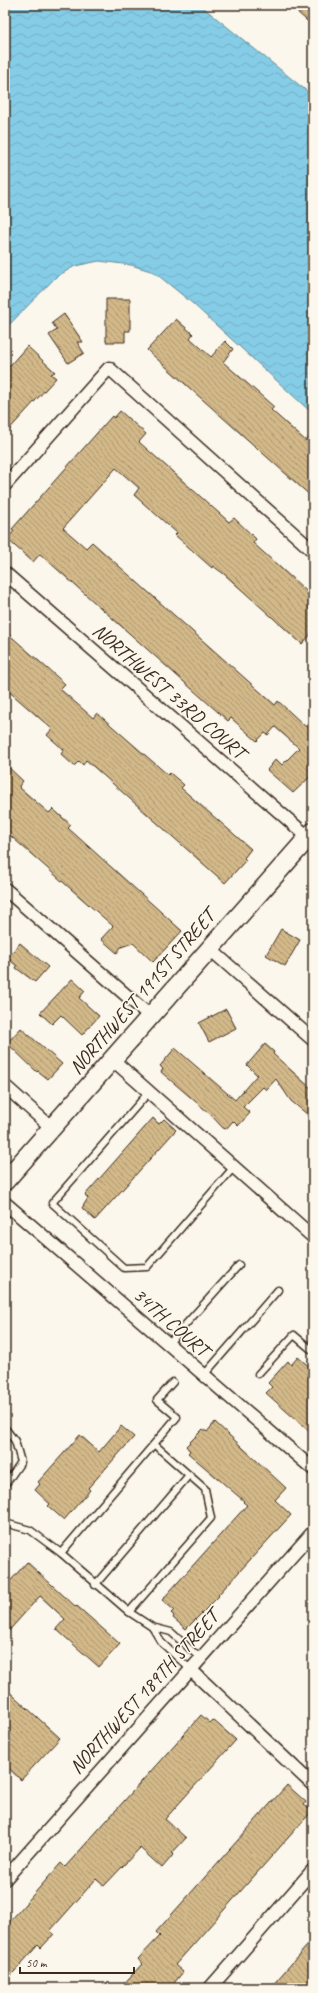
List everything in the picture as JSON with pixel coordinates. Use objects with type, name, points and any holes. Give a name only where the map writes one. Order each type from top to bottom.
[{"type":"street","points":[[5,486],[109,368],[313,551]]},
{"type":"street","name":"NORTHWEST 33RD COURT","points":[[5,573],[311,835]]},
{"type":"street","name":"NORTHWEST 191ST STREET","points":[[5,1181],[151,1017],[209,948],[311,835]]},
{"type":"street","points":[[5,889],[151,1017]]},
{"type":"street","points":[[209,948],[313,1040]]},
{"type":"street","points":[[113,1060],[313,1237]]},
{"type":"street","points":[[5,1086],[52,1128]]},
{"type":"street","name":"34TH COURT","points":[[5,1203],[313,1469]]},
{"type":"street","name":"NORTHWEST 189TH STREET","points":[[5,1879],[313,1532]]},
{"type":"street","points":[[190,1669],[313,1786]]},
{"type":"street","points":[[210,1988],[313,1870]]},
{"type":"lane","points":[[149,1092],[52,1202],[124,1268],[147,1267],[234,1167]]},
{"type":"lane","points":[[168,1344],[239,1264]]},
{"type":"lane","points":[[204,1375],[278,1290]]},
{"type":"lane","points":[[258,1374],[294,1335],[313,1352]]},
{"type":"lane","points":[[61,1553],[155,1445],[177,1417],[157,1400],[173,1382]]},
{"type":"lane","points":[[5,1428],[15,1441],[21,1462],[5,1485]]},
{"type":"lane","points":[[129,1612],[211,1518],[205,1489],[155,1445]]},
{"type":"lane","points":[[95,1585],[189,1475]]},
{"type":"lane","points":[[5,1523],[30,1530],[61,1553],[95,1585],[129,1612],[152,1627],[171,1632],[200,1658]]},
{"type":"lane","points":[[152,1627],[161,1642],[190,1669]]},
{"type":"water","points":[[5,5],[200,5],[313,96],[313,414],[192,303],[154,272],[131,265],[99,261],[75,266],[56,277],[5,329]]},
{"type":"building","points":[[304,5],[313,5],[313,26],[297,12]]},
{"type":"building","points":[[106,299],[130,299],[130,331],[125,331],[125,342],[106,342]]},
{"type":"building","points":[[64,314],[83,342],[77,342],[84,353],[68,363],[49,335],[57,330],[52,323]]},
{"type":"building","points":[[176,319],[193,334],[190,338],[211,357],[225,341],[233,349],[223,362],[274,407],[271,410],[306,441],[313,433],[313,498],[147,350]]},
{"type":"building","points":[[27,346],[55,372],[51,374],[56,378],[5,434],[5,371]]},
{"type":"building","points":[[120,411],[146,434],[139,442],[229,522],[234,518],[256,539],[253,543],[313,597],[313,632],[302,644],[224,574],[213,566],[212,568],[175,535],[177,533],[134,495],[139,488],[116,468],[63,528],[86,548],[92,542],[275,705],[278,701],[306,727],[313,718],[313,774],[293,793],[267,770],[276,759],[282,765],[299,748],[275,727],[268,735],[265,733],[257,741],[231,718],[228,721],[40,554],[33,562],[7,539],[14,531],[12,529],[112,416],[114,418]]},
{"type":"building","points":[[5,631],[65,684],[60,689],[93,718],[97,713],[168,775],[170,773],[184,785],[181,788],[251,849],[244,858],[246,860],[225,883],[86,760],[83,765],[79,761],[74,766],[61,754],[64,750],[47,735],[52,729],[5,688]]},
{"type":"building","points":[[5,764],[23,781],[19,786],[20,788],[49,813],[53,809],[71,825],[68,828],[182,931],[153,962],[133,943],[121,947],[117,953],[101,939],[113,926],[5,831]]},
{"type":"building","points":[[281,929],[300,940],[285,966],[266,955]]},
{"type":"building","points":[[20,943],[48,967],[35,982],[16,968],[17,966],[7,958]]},
{"type":"building","points":[[72,979],[85,991],[79,998],[99,1016],[82,1035],[61,1015],[52,1024],[40,1013]]},
{"type":"building","points":[[226,1009],[236,1028],[209,1042],[199,1023]]},
{"type":"building","points":[[21,1028],[62,1064],[48,1079],[38,1071],[37,1072],[7,1043]]},
{"type":"building","points":[[265,1044],[274,1052],[273,1054],[313,1090],[313,1119],[291,1101],[276,1079],[266,1090],[263,1087],[243,1107],[250,1113],[238,1126],[233,1121],[226,1129],[223,1128],[210,1114],[161,1072],[163,1069],[160,1066],[175,1048],[235,1100],[257,1075],[247,1065]]},
{"type":"building","points":[[153,1118],[159,1124],[164,1119],[176,1130],[95,1220],[82,1208],[88,1198],[85,1195]]},
{"type":"building","points":[[298,1357],[313,1370],[313,1435],[266,1393],[272,1387],[268,1383],[288,1361],[291,1365]]},
{"type":"building","points":[[215,1422],[286,1488],[275,1500],[291,1515],[218,1595],[219,1596],[186,1629],[173,1618],[174,1616],[171,1613],[174,1610],[162,1600],[247,1505],[188,1453],[190,1451],[186,1446],[203,1429],[207,1432]]},
{"type":"building","points":[[121,1426],[134,1437],[88,1488],[90,1490],[64,1520],[48,1506],[50,1504],[35,1490],[40,1484],[38,1482],[80,1435],[99,1452]]},
{"type":"building","points":[[27,1562],[76,1607],[77,1606],[120,1644],[99,1667],[56,1629],[65,1619],[40,1596],[5,1635],[5,1587]]},
{"type":"building","points":[[5,1688],[60,1738],[21,1780],[5,1765]]},
{"type":"building","points":[[201,1715],[210,1723],[213,1720],[236,1740],[165,1819],[186,1838],[172,1853],[174,1854],[162,1868],[140,1848],[104,1886],[96,1879],[50,1931],[54,1934],[41,1948],[38,1945],[5,1982],[5,1927],[61,1863],[65,1867]]},
{"type":"building","points":[[287,1785],[306,1802],[304,1805],[312,1811],[175,1965],[183,1972],[170,1988],[120,1988],[142,1964],[138,1959],[160,1936],[156,1932]]},
{"type":"building","points":[[313,1939],[313,1988],[270,1988],[285,1971]]}]
